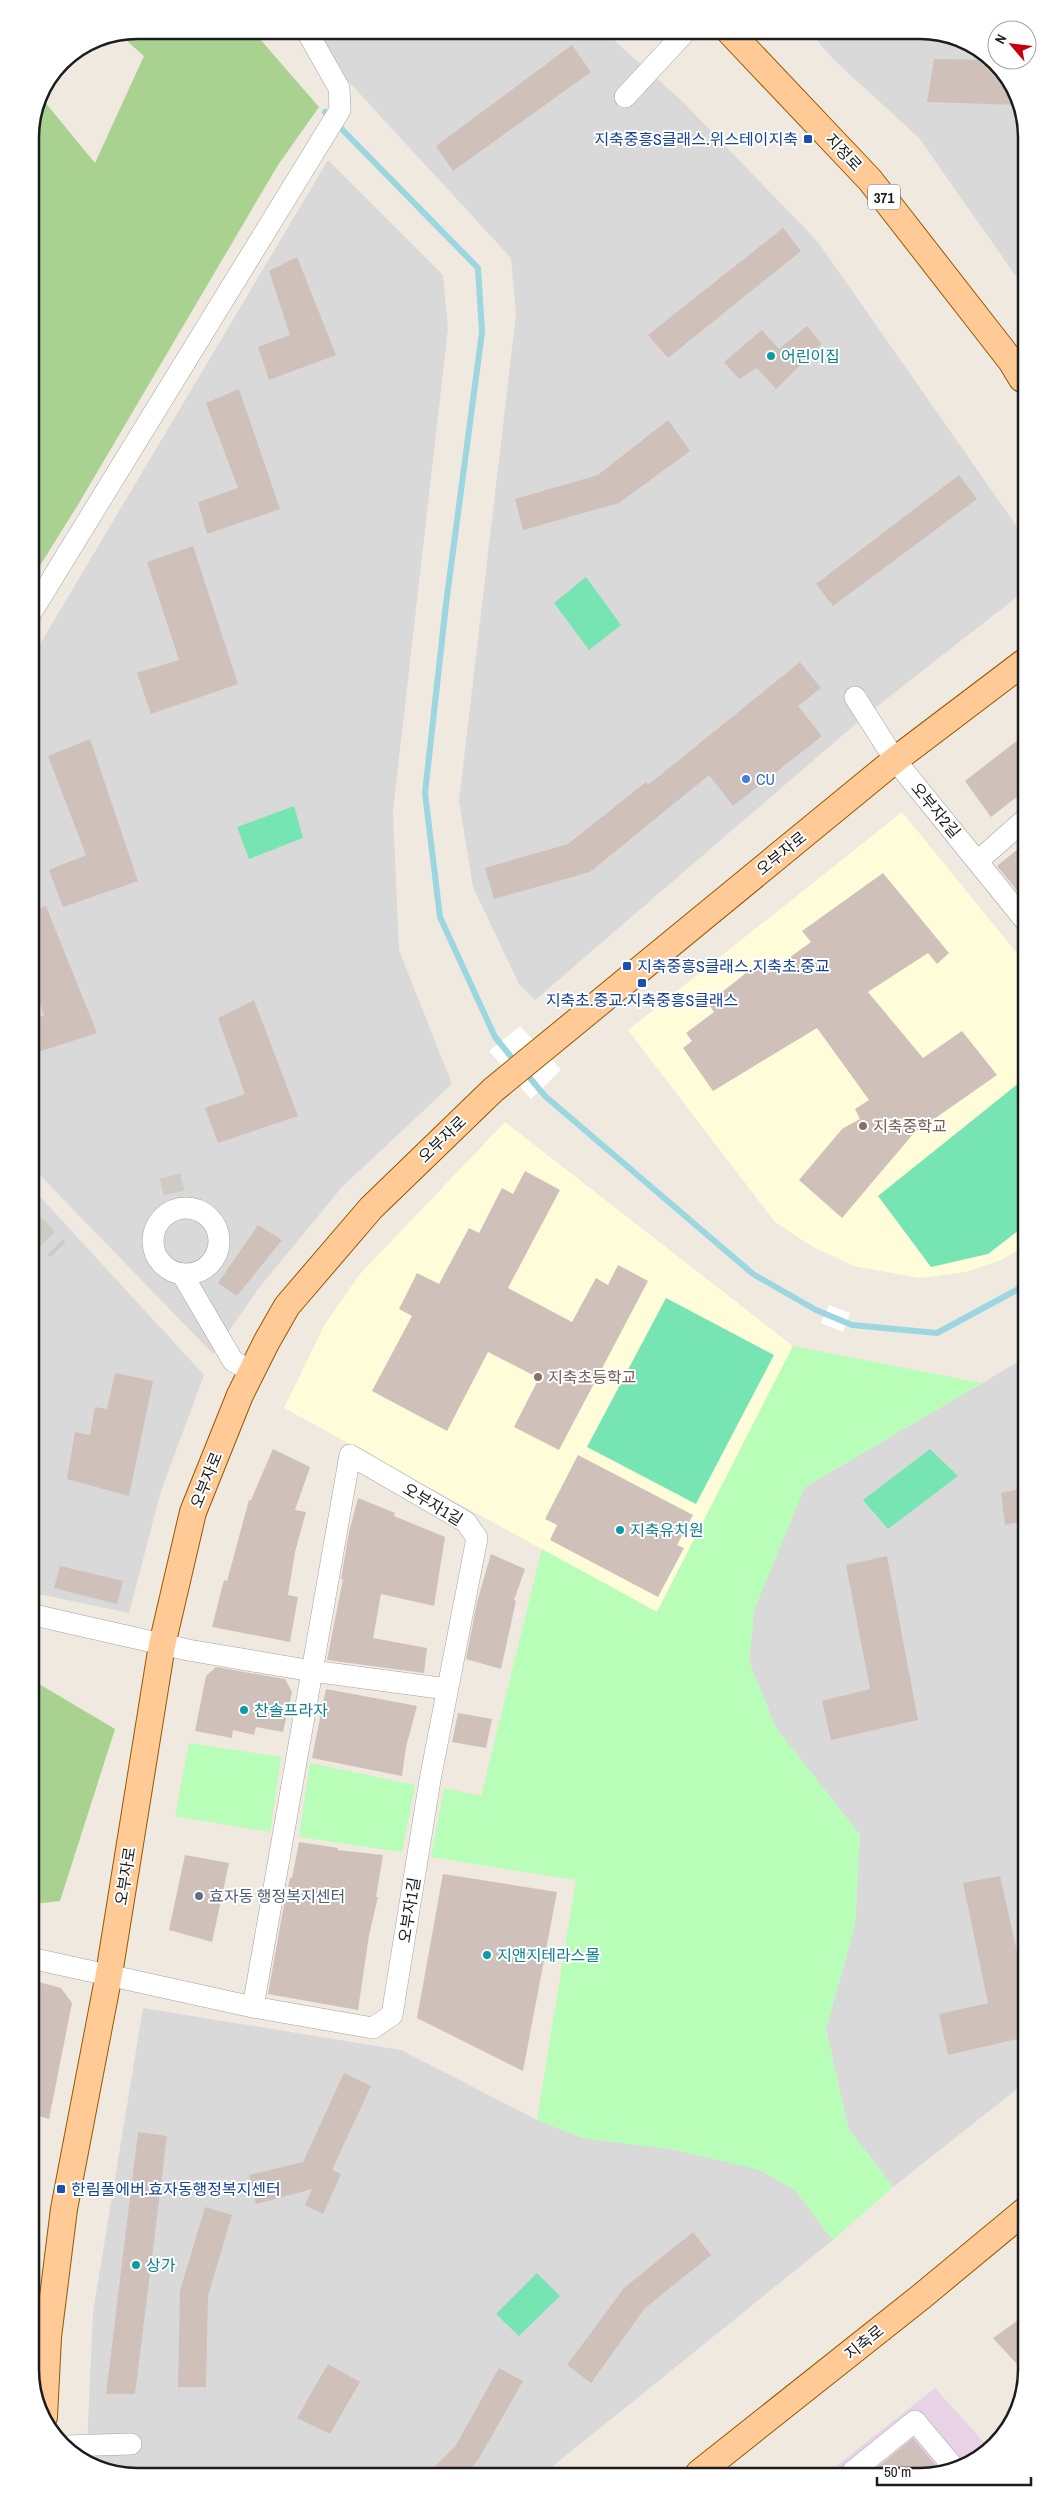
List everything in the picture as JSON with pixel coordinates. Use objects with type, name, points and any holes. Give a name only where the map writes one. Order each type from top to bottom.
[{"type":"main road","name":"지정로","points":[[737,39],[870,180],[1018,372]]},
{"type":"main road","name":"오부자로","points":[[45,2404],[48,2337],[64,2209],[109,1974],[162,1645],[193,1512],[251,1371],[287,1306],[371,1208],[504,1082],[894,760],[1018,667]]},
{"type":"main road","name":"지축로","points":[[705,2468],[922,2296],[1018,2216]]},
{"type":"street","points":[[39,600],[340,110],[339,88],[311,39]]},
{"type":"street","points":[[625,97],[679,39]]},
{"type":"street","name":"오부자2길","points":[[855,697],[894,760],[1018,912]]},
{"type":"street","points":[[978,861],[1018,825]]},
{"type":"street","points":[[182,1274],[202,1270],[210,1264],[216,1255],[218,1240],[214,1224],[208,1216],[176,1201],[167,1214],[159,1221],[154,1232],[152,1243],[161,1264],[171,1271],[182,1274],[234,1361],[251,1371]]},
{"type":"street","name":"오부자1길","points":[[109,1974],[253,2006],[373,2028],[392,2015],[430,1780],[477,1538],[466,1522],[350,1455],[253,2006]]},
{"type":"street","points":[[39,1616],[162,1645],[312,1671],[447,1689]]},
{"type":"street","points":[[39,1960],[109,1974]]},
{"type":"street","points":[[857,2468],[915,2421],[950,2463]]},
{"type":"street","points":[[74,2446],[131,2444]]},
{"type":"shaded area","points":[[322,39],[613,39],[684,103],[818,242],[1018,528],[1018,596],[866,715],[535,1000],[519,984],[473,887],[459,801],[516,315],[511,258],[337,69]]},
{"type":"shaded area","points":[[816,39],[927,39],[939,41],[964,49],[987,65],[987,70],[992,70],[1008,93],[1017,124],[1018,279],[919,138],[834,60]]},
{"type":"shaded area","points":[[328,160],[443,275],[448,328],[393,811],[399,950],[452,1084],[342,1187],[258,1289],[213,1354],[39,1174],[39,646]]},
{"type":"shaded area","name":"지축중학교","points":[[902,812],[1018,955],[1018,1250],[1001,1260],[966,1272],[920,1278],[854,1266],[813,1247],[775,1222],[628,1030]]},
{"type":"shaded area","name":"지축초등학교","points":[[505,1122],[793,1346],[657,1612],[284,1408],[325,1324],[360,1274]]},
{"type":"shaded area","points":[[39,1196],[204,1375],[161,1491],[129,1613],[39,1594]]},
{"type":"shaded area","points":[[1018,1362],[1018,2088],[893,2187],[848,2128],[826,2029],[855,1925],[860,1835],[776,1728],[749,1662],[754,1610],[782,1535],[805,1487]]},
{"type":"shaded area","points":[[143,2008],[401,2050],[537,2120],[583,2138],[670,2149],[754,2167],[795,2190],[833,2240],[550,2468],[130,2468],[105,2463],[90,2456],[87,2447],[93,2312]]},
{"type":"shaded area","points":[[935,2388],[985,2444],[964,2458],[933,2467],[834,2468]]},
{"type":"green space","points":[[260,39],[319,107],[278,165],[79,503],[39,567],[39,130],[42,111],[45,102],[95,163],[144,56],[126,40]]},
{"type":"green space","points":[[586,577],[621,625],[589,650],[554,603]]},
{"type":"green space","points":[[294,806],[303,838],[249,859],[237,827]]},
{"type":"green space","points":[[1018,1084],[1018,1231],[988,1254],[931,1267],[878,1196]]},
{"type":"green space","points":[[666,1298],[774,1355],[696,1504],[587,1447]]},
{"type":"green space","points":[[793,1346],[982,1383],[805,1487],[754,1610],[749,1662],[776,1728],[860,1835],[855,1925],[826,2029],[848,2128],[893,2187],[833,2240],[795,2190],[760,2170],[670,2149],[583,2138],[537,2120],[576,1880],[431,1857],[444,1788],[481,1796],[542,1549],[657,1612]]},
{"type":"green space","points":[[930,1449],[958,1476],[888,1529],[863,1500]]},
{"type":"green space","points":[[39,1684],[115,1729],[60,1901],[39,1903]]},
{"type":"green space","points":[[189,1743],[281,1757],[270,1832],[175,1816]]},
{"type":"green space","points":[[310,1763],[415,1785],[402,1852],[299,1837]]},
{"type":"green space","points":[[537,2273],[560,2296],[519,2336],[496,2314]]},
{"type":"pier","points":[[520,1026],[561,1070],[531,1099],[489,1051]]},
{"type":"pier","points":[[829,1305],[850,1313],[843,1332],[821,1323]]},
{"type":"building","points":[[572,45],[591,72],[453,171],[436,146]]},
{"type":"building","points":[[934,59],[981,60],[987,65],[987,70],[992,70],[1002,82],[1013,105],[927,102]]},
{"type":"building","points":[[783,228],[801,251],[668,358],[648,335]]},
{"type":"building","points":[[297,257],[336,355],[269,380],[258,347],[290,335],[269,271]]},
{"type":"building","name":"어린이집","points":[[807,326],[822,344],[776,389],[757,368],[739,379],[724,362],[762,330],[779,349]]},
{"type":"building","points":[[239,389],[280,509],[207,534],[198,502],[238,488],[206,403]]},
{"type":"building","points":[[668,420],[690,451],[619,503],[523,530],[515,499],[598,475]]},
{"type":"building","points":[[959,475],[977,499],[833,606],[816,584]]},
{"type":"building","points":[[193,546],[238,684],[151,714],[137,673],[179,660],[147,562]]},
{"type":"building","points":[[800,662],[821,688],[798,706],[822,736],[733,806],[709,775],[590,872],[494,899],[485,868],[568,844],[646,782],[648,785]]},
{"type":"building","points":[[90,739],[138,881],[63,907],[49,870],[86,855],[48,756]]},
{"type":"building","points":[[1018,740],[1018,796],[991,817],[965,781]]},
{"type":"building","points":[[1018,849],[1018,892],[997,866]]},
{"type":"building","points":[[883,873],[949,953],[937,964],[928,953],[868,992],[923,1058],[962,1031],[997,1075],[914,1133],[842,1218],[799,1180],[842,1129],[860,1119],[855,1109],[869,1100],[817,1028],[713,1091],[683,1048],[692,1041],[686,1033],[714,1012],[708,1003],[760,962],[768,973],[811,942],[802,931]]},
{"type":"building","points":[[46,906],[97,1033],[39,1052],[39,1017],[44,1015],[39,1001],[39,908]]},
{"type":"building","points":[[254,1000],[298,1116],[218,1143],[205,1108],[245,1094],[218,1018]]},
{"type":"building","points":[[525,1171],[560,1190],[508,1288],[572,1322],[596,1278],[608,1285],[618,1265],[648,1281],[559,1450],[514,1427],[539,1378],[488,1352],[447,1431],[372,1391],[412,1316],[399,1309],[417,1273],[439,1284],[469,1228],[479,1233],[502,1188],[513,1194]]},
{"type":"building","points":[[258,1225],[282,1240],[237,1296],[218,1283]]},
{"type":"building","points":[[115,1373],[153,1381],[129,1496],[67,1479],[75,1432],[90,1435],[95,1407],[107,1409]]},
{"type":"building","points":[[273,1449],[310,1467],[295,1510],[306,1512],[295,1552],[288,1595],[298,1597],[290,1642],[212,1627],[224,1580],[227,1581],[249,1500],[251,1500]]},
{"type":"building","name":"지축유치원","points":[[578,1455],[693,1515],[677,1545],[684,1548],[658,1597],[550,1540],[557,1525],[545,1519]]},
{"type":"building","points":[[1018,1489],[1018,1522],[1005,1525],[1001,1493]]},
{"type":"building","points":[[358,1498],[395,1513],[394,1516],[445,1537],[434,1606],[381,1594],[373,1638],[427,1648],[424,1673],[327,1660],[343,1579],[341,1579],[349,1532]]},
{"type":"building","points":[[491,1554],[525,1569],[514,1600],[516,1601],[501,1669],[466,1659],[477,1602]]},
{"type":"building","points":[[887,1556],[918,1720],[831,1740],[822,1701],[870,1689],[846,1565]]},
{"type":"building","points":[[60,1566],[123,1581],[117,1604],[54,1588]]},
{"type":"building","name":"찬솔프라자","points":[[216,1667],[285,1679],[292,1692],[283,1732],[256,1727],[254,1735],[233,1730],[232,1738],[195,1731],[206,1676]]},
{"type":"building","points":[[326,1689],[417,1706],[406,1747],[402,1776],[312,1758]]},
{"type":"building","points":[[458,1713],[492,1719],[486,1748],[452,1742]]},
{"type":"building","points":[[299,1842],[338,1848],[338,1850],[383,1855],[376,1897],[378,1897],[369,1935],[358,2010],[268,1994],[283,1910]]},
{"type":"building","name":"효자동 행정복지센터","points":[[185,1855],[229,1863],[212,1942],[169,1930]]},
{"type":"building","name":"지앤지테라스몰","points":[[443,1874],[557,1892],[523,2071],[417,2018]]},
{"type":"building","points":[[1000,1876],[1018,1956],[1018,2039],[948,2055],[939,2014],[988,2003],[963,1883]]},
{"type":"building","points":[[39,1982],[61,1988],[72,2003],[49,2119],[39,2116]]},
{"type":"building","points":[[344,2073],[371,2086],[332,2170],[341,2174],[323,2214],[305,2205],[312,2189],[256,2204],[249,2175],[303,2162]]},
{"type":"building","name":"상가","points":[[138,2132],[167,2136],[135,2394],[106,2394]]},
{"type":"building","points":[[205,2207],[232,2215],[208,2296],[206,2387],[178,2387],[180,2291]]},
{"type":"building","points":[[693,2232],[711,2255],[645,2308],[591,2383],[567,2365],[624,2288]]},
{"type":"building","points":[[1018,2320],[1018,2365],[993,2338]]},
{"type":"building","points":[[328,2364],[360,2382],[330,2434],[297,2418]]},
{"type":"building","points":[[499,2368],[523,2381],[478,2460],[471,2468],[434,2468],[456,2445]]},
{"type":"building","points":[[913,2438],[936,2466],[877,2468]]},
{"type":"waterway","points":[[325,112],[478,268],[482,332],[446,604],[425,793],[440,917],[495,1037],[517,1064]]},
{"type":"waterway","points":[[524,1071],[545,1096],[753,1274],[816,1310],[852,1325],[937,1333],[1018,1289]]},
{"type":"tunnel","points":[[170,1176],[174,1193]]},
{"type":"tunnel","points":[[39,1230],[58,1250]]},
{"type":"place","name":"지축중흥S클래스.위스테이지축","points":[[808,139]]},
{"type":"place","name":"어린이집","points":[[771,356]]},
{"type":"place","name":"CU","points":[[746,779]]},
{"type":"place","name":"지축중흥S클래스.지축초.중교","points":[[627,966]]},
{"type":"place","name":"지축초.중교.지축중흥S클래스","points":[[642,983]]},
{"type":"place","name":"지축중학교","points":[[863,1126]]},
{"type":"place","name":"지축초등학교","points":[[538,1377]]},
{"type":"place","name":"지축유치원","points":[[620,1530]]},
{"type":"place","name":"찬솔프라자","points":[[244,1710]]},
{"type":"place","name":"효자동 행정복지센터","points":[[199,1896]]},
{"type":"place","name":"지앤지테라스몰","points":[[487,1955]]},
{"type":"place","name":"한림풀에버.효자동행정복지센터","points":[[61,2189]]},
{"type":"place","name":"상가","points":[[136,2265]]}]
